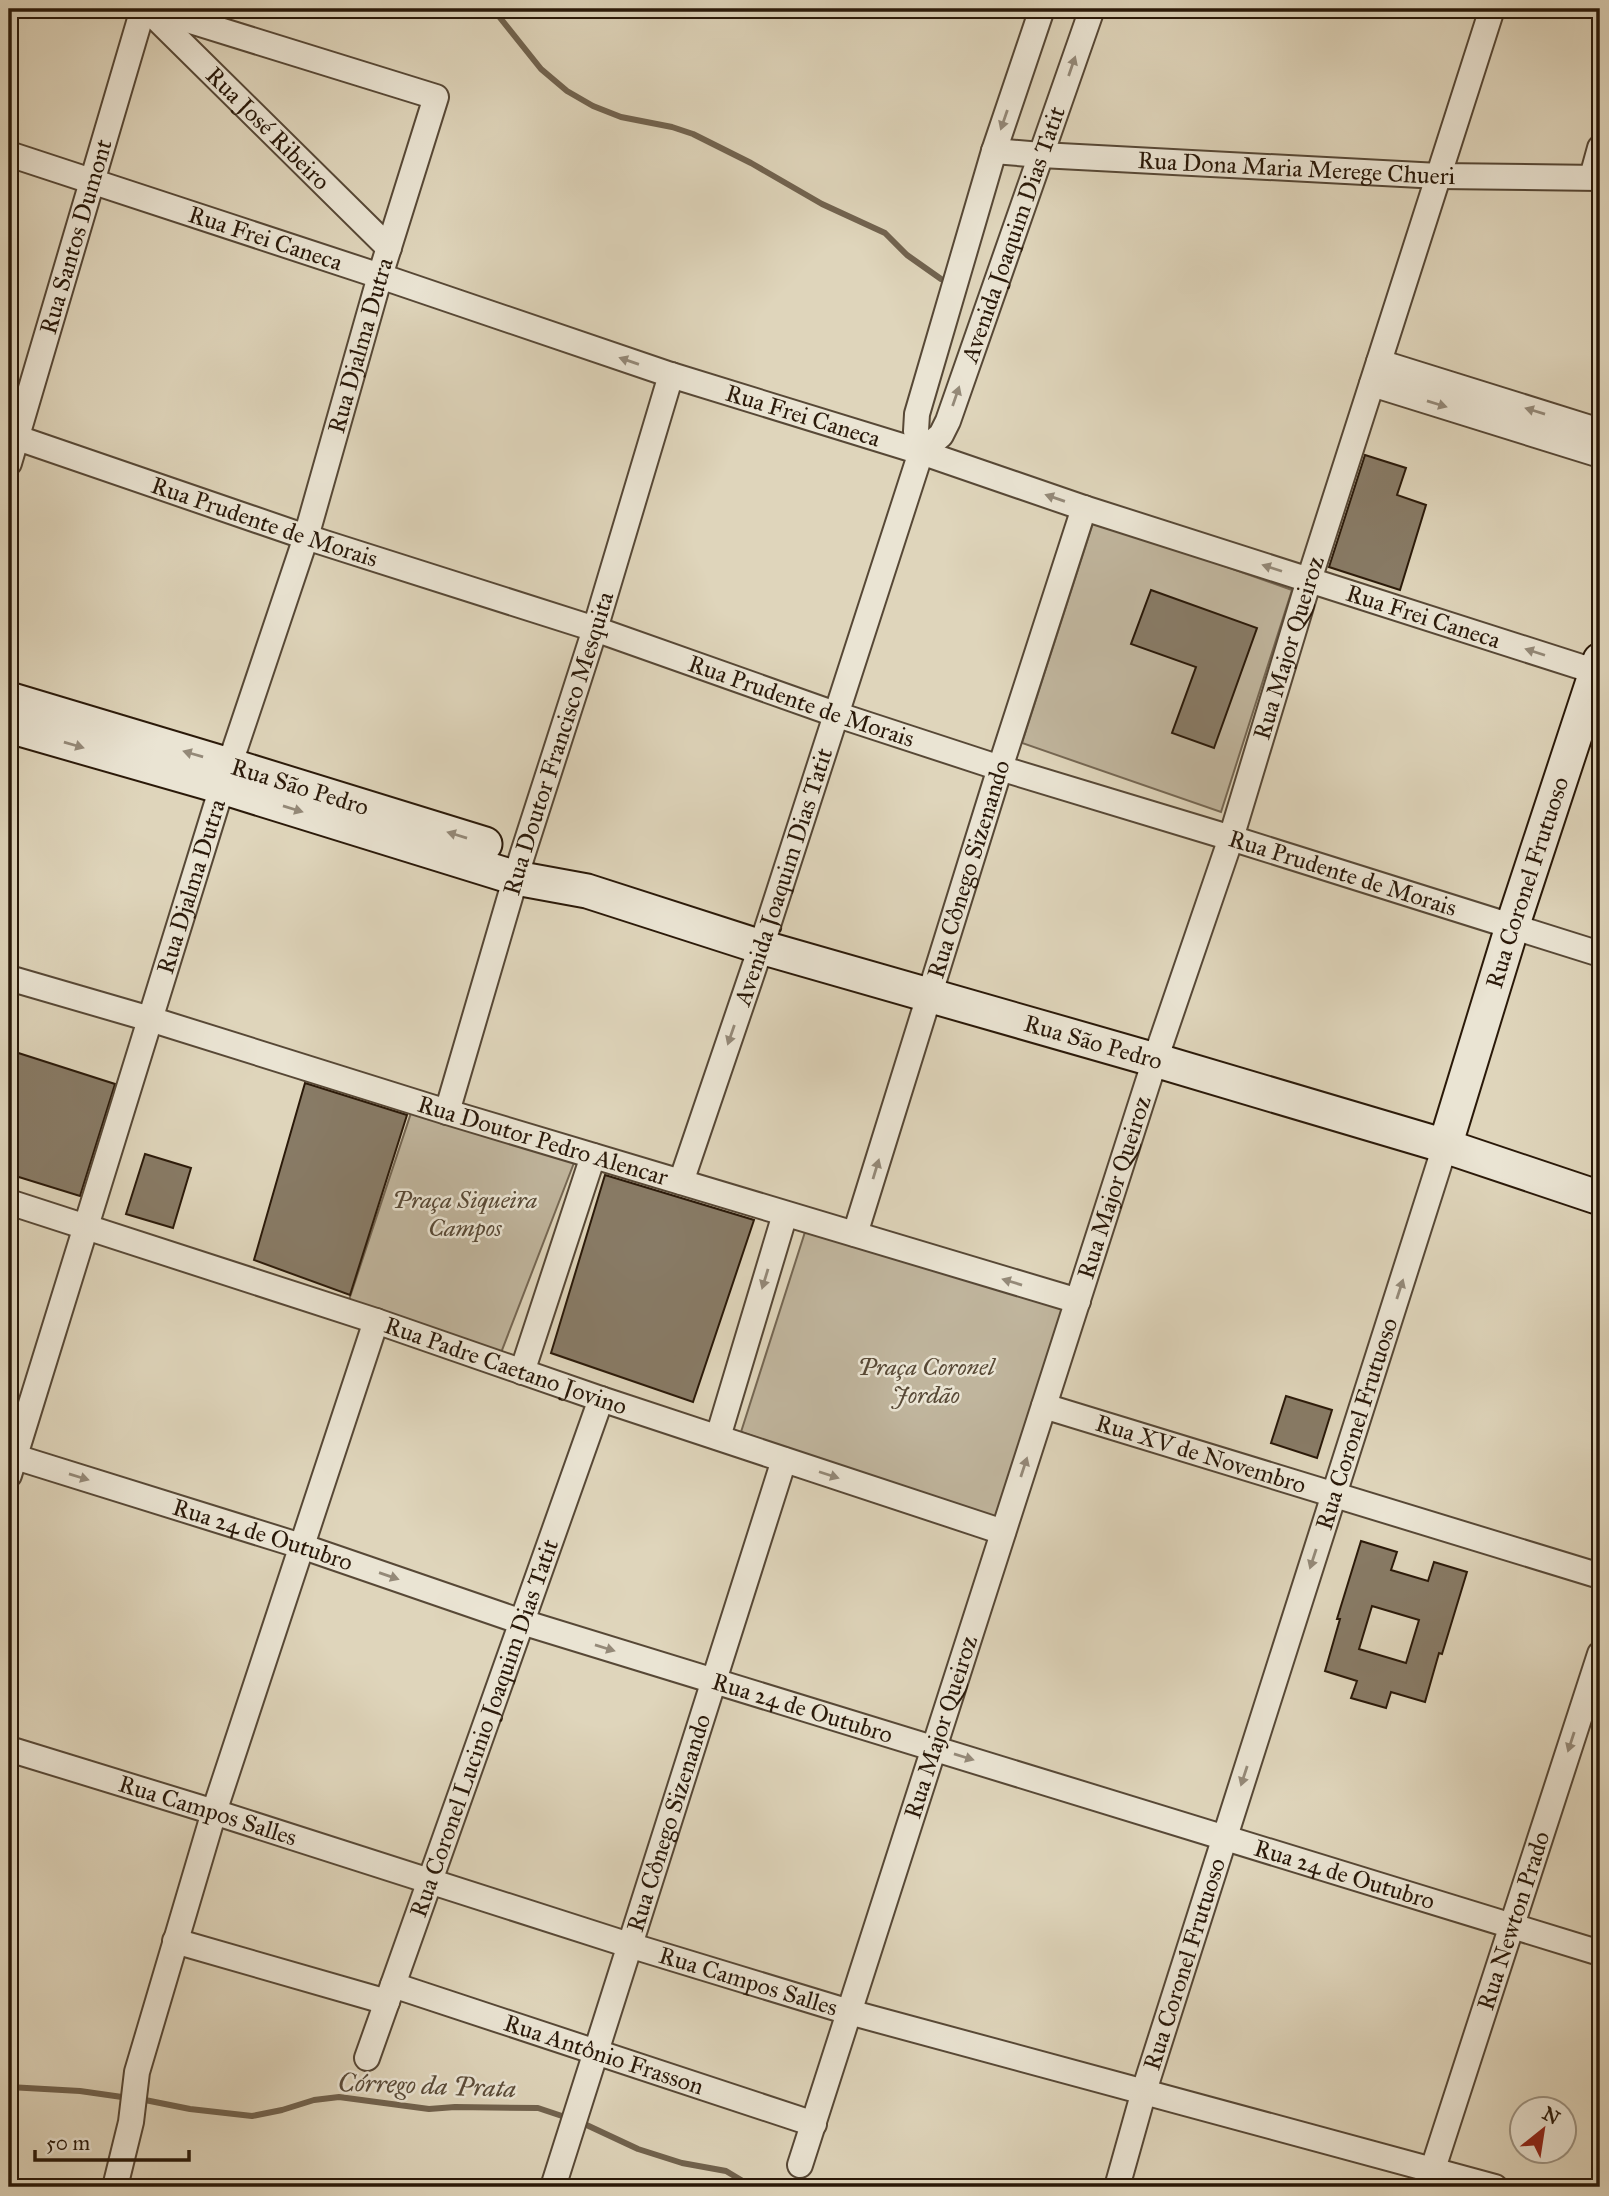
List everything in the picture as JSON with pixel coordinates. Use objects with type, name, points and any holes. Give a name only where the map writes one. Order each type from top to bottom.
[{"type":"main road","name":"Rua Coronel Frutuoso","points":[[1445,1146],[1512,927],[1599,668]]},
{"type":"main road","name":"Rua São Pedro","points":[[9,699],[225,776],[519,867],[761,947],[1445,1146],[1600,1198]]},
{"type":"main road","name":"Rua São Pedro","points":[[9,726],[225,776]]},
{"type":"street","name":"Rua Santos Dumont","points":[[9,463],[13,436],[145,9]]},
{"type":"street","name":"Rua José Ribeiro","points":[[145,9],[389,248]]},
{"type":"street","name":"Rua Djalma Dutra","points":[[11,1462],[225,776],[306,537],[380,276],[436,97],[152,9]]},
{"type":"street","name":"Avenida Joaquim Dias Tatit","points":[[921,452],[916,431],[918,414],[994,150],[1042,9]]},
{"type":"street","name":"Avenida Joaquim Dias Tatit","points":[[681,1182],[761,947],[921,452],[941,435],[947,421],[1091,9]]},
{"type":"street","name":"Rua Major Queiroz","points":[[800,2165],[1155,1060],[1231,838],[1309,580],[1492,9]]},
{"type":"street","points":[[1596,178],[1600,148]]},
{"type":"street","name":"Rua Dona Maria Merege Chueri","points":[[994,150],[1041,155],[1439,176],[1596,178]]},
{"type":"street","name":"Rua Frei Caneca","points":[[9,154],[671,375],[921,452],[1084,508],[1309,580],[1599,668]]},
{"type":"street","points":[[1376,373],[1600,431]]},
{"type":"street","points":[[1376,373],[1600,455]]},
{"type":"street","name":"Rua Doutor Francisco Mesquita","points":[[447,1112],[519,867],[596,629],[671,375]]},
{"type":"street","name":"Rua Prudente de Morais","points":[[13,436],[306,537],[596,629],[835,714],[1000,768],[1600,954]]},
{"type":"street","name":"Rua Cônego Sizenando","points":[[855,1234],[1084,508]]},
{"type":"street","name":"Rua Doutor Pedro Alencar","points":[[9,978],[1078,1301]]},
{"type":"street","name":"Rua Coronel Frutuoso","points":[[1117,2187],[1144,2091],[1445,1146]]},
{"type":"street","points":[[522,1372],[593,1156]]},
{"type":"street","name":"Rua Padre Caetano Jovino","points":[[9,1202],[376,1321],[601,1399],[1003,1532]]},
{"type":"street","points":[[718,1437],[785,1214]]},
{"type":"street","points":[[115,2187],[131,2122],[137,2072],[175,1941],[214,1812],[376,1321]]},
{"type":"street","name":"Rua Coronel Lucinio Joaquim Dias Tatit","points":[[367,2058],[601,1399]]},
{"type":"street","name":"Rua XV de Novembro","points":[[1044,1406],[1600,1576]]},
{"type":"street","name":"Rua Cônego Sizenando","points":[[553,2187],[784,1460]]},
{"type":"street","name":"Rua 24 de Outubro","points":[[11,1462],[301,1546],[522,1622],[1600,1953]]},
{"type":"street","name":"Rua Newton Prado","points":[[1429,2179],[1600,1654]]},
{"type":"street","name":"Rua Campos Salles","points":[[9,1749],[849,2012],[1144,2091],[1429,2179],[1495,2187]]},
{"type":"street","name":"Rua Antônio Frasson","points":[[175,1941],[390,1994],[595,2051],[814,2124]]},
{"type":"green space","points":[[1094,520],[1292,590],[1221,812],[1022,743]]},
{"type":"green space","name":"Praça Siqueira Campos","points":[[413,1107],[577,1155],[499,1358],[348,1303]]},
{"type":"green space","name":"Praça Coronel Jordão","points":[[805,1232],[1062,1309],[997,1520],[741,1432]]},
{"type":"building","points":[[1365,455],[1406,468],[1397,495],[1426,505],[1400,590],[1329,567]]},
{"type":"building","points":[[1151,590],[1257,628],[1214,748],[1172,733],[1196,667],[1131,644]]},
{"type":"building","points":[[9,1050],[115,1084],[80,1196],[9,1174]]},
{"type":"building","points":[[305,1083],[407,1115],[350,1295],[254,1260]]},
{"type":"building","points":[[145,1154],[191,1168],[173,1228],[126,1214]]},
{"type":"building","points":[[605,1175],[754,1220],[693,1402],[551,1353]]},
{"type":"building","points":[[1286,1396],[1332,1410],[1317,1458],[1271,1443]]},
{"type":"building","points":[[1361,1541],[1397,1552],[1391,1570],[1428,1581],[1434,1562],[1467,1572],[1425,1702],[1391,1692],[1386,1708],[1351,1698],[1357,1681],[1325,1671],[1340,1619],[1337,1619]],"holes":[[[1372,1606],[1419,1620],[1406,1663],[1359,1649]]]},
{"type":"waterway","points":[[493,9],[541,69],[567,91],[593,106],[621,117],[693,134],[751,163],[822,204],[885,233],[907,255],[941,279]]},
{"type":"waterway","name":"Córrego da Prata","points":[[9,2087],[80,2091],[129,2098]]},
{"type":"waterway","name":"Córrego da Prata","points":[[140,2099],[190,2109],[252,2116],[314,2100],[339,2097],[429,2109],[538,2108],[568,2118]]},
{"type":"waterway","name":"Córrego da Prata","points":[[578,2121],[638,2149],[682,2163],[726,2171],[741,2180],[746,2187]]},
{"type":"waterway","name":"Córrego da Prata","points":[[789,2187],[825,2187]]}]
